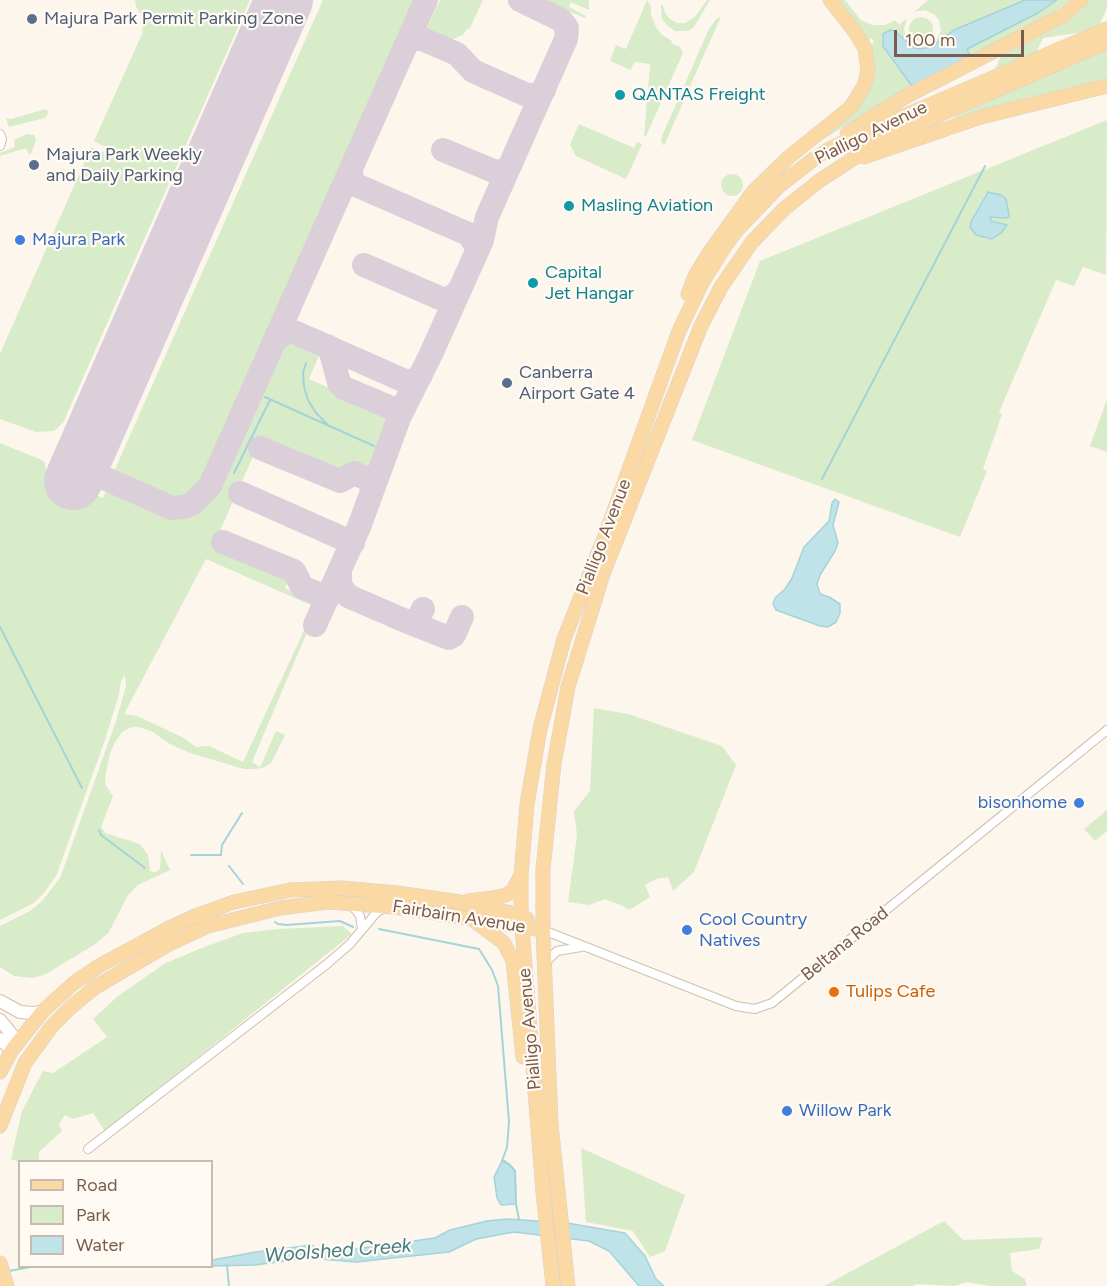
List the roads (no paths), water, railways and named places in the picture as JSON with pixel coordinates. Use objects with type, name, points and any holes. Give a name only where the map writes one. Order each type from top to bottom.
[{"type":"main road","points":[[679,331],[695,276],[740,209],[775,169],[851,107],[864,86],[868,71],[865,48],[830,0]]},
{"type":"main road","points":[[831,148],[877,114],[1064,15],[1082,0]]},
{"type":"main road","name":"Pialligo Avenue","points":[[560,1279],[543,1192],[521,921],[520,876],[533,763],[564,639],[606,533],[679,331],[702,283],[725,246],[779,186],[800,169],[831,148],[1107,29]]},
{"type":"main road","name":"Pialligo Avenue","points":[[560,1279],[544,963],[543,869],[548,804],[560,723],[568,687],[603,574],[676,386],[714,300],[730,272],[752,242],[801,194],[874,145],[1107,42]]},
{"type":"main road","points":[[850,162],[981,117],[1107,86]]},
{"type":"main road","points":[[460,902],[506,895],[513,890],[520,876]]},
{"type":"main road","name":"Fairbairn Avenue","points":[[0,1072],[15,1046],[43,1011],[74,982],[169,928],[213,909],[256,896],[290,890],[342,888],[397,893],[460,902],[543,930]]},
{"type":"main road","name":"Fairbairn Avenue","points":[[0,1126],[9,1098],[27,1059],[52,1026],[78,1001],[138,962],[189,934],[234,918],[280,908],[327,902],[389,906],[471,919],[521,921]]},
{"type":"main road","points":[[471,919],[504,943],[513,961],[524,1072],[539,1142]]},
{"type":"main road","points":[[0,1001],[20,1012],[43,1011]]},
{"type":"main road","points":[[0,1020],[15,1046],[27,1059]]},
{"type":"main road","points":[[0,1039],[15,1046]]},
{"type":"main road","points":[[0,1263],[7,1286]]},
{"type":"street","points":[[0,134],[2,139],[0,146]]},
{"type":"street","name":"Beltana Road","points":[[543,930],[736,1006],[755,1009],[772,1003],[1107,730]]},
{"type":"street","points":[[346,903],[360,916],[362,929]]},
{"type":"street","points":[[88,1149],[327,964],[350,944],[377,912],[389,906]]},
{"type":"street","points":[[544,963],[556,951],[584,947]]},
{"type":"water","points":[[1025,0],[1057,0],[1038,13],[967,49],[971,57],[916,85],[911,85],[883,46],[883,34],[890,30],[895,31],[914,48],[931,47],[954,30]]},
{"type":"water","points":[[988,192],[1001,195],[1006,199],[1009,214],[1009,217],[1005,218],[990,217],[991,221],[1007,225],[992,239],[976,235],[970,227]]},
{"type":"water","points":[[835,499],[839,502],[833,525],[838,543],[817,584],[820,594],[840,604],[840,613],[836,622],[828,627],[776,610],[773,604],[775,598],[792,578],[804,547],[829,521],[832,503]]},
{"type":"water","points":[[502,1161],[505,1161],[515,1171],[516,1204],[501,1205],[497,1198],[494,1177]]},
{"type":"water","points":[[507,1219],[567,1223],[625,1233],[645,1256],[656,1279],[664,1286],[639,1286],[609,1251],[589,1241],[514,1232],[476,1239],[449,1252],[356,1262],[308,1258],[255,1265],[213,1266],[213,1260],[256,1252],[312,1245],[319,1250],[355,1249],[435,1238],[450,1230],[487,1221]]},
{"type":"waterway","points":[[822,479],[985,166]]},
{"type":"waterway","points":[[306,363],[303,373],[308,400],[327,424]]},
{"type":"waterway","points":[[265,397],[374,446]]},
{"type":"waterway","points":[[234,473],[270,400]]},
{"type":"waterway","points":[[0,627],[82,788]]},
{"type":"waterway","points":[[191,855],[221,855],[222,845],[242,813]]},
{"type":"waterway","points":[[99,830],[101,835],[145,868]]},
{"type":"waterway","points":[[229,866],[243,884]]},
{"type":"waterway","points":[[275,922],[286,925],[340,921],[353,927]]},
{"type":"waterway","points":[[379,929],[479,949],[492,970],[498,986],[509,1122],[507,1147],[502,1161],[509,1164],[515,1171],[519,1220]]},
{"type":"waterway","points":[[227,1265],[229,1286]]},
{"type":"waterway","name":"Woolshed Creek","points":[[9,1271],[25,1268]]},
{"type":"place","name":"Majura Park Permit Parking Zone","points":[[32,19]]},
{"type":"place","name":"QANTAS Freight","points":[[620,95]]},
{"type":"place","name":"Majura Park Weekly and Daily Parking","points":[[34,165]]},
{"type":"place","name":"Masling Aviation","points":[[569,206]]},
{"type":"place","name":"Majura Park","points":[[20,240]]},
{"type":"place","name":"Capital Jet Hangar","points":[[533,283]]},
{"type":"place","name":"Canberra Airport Gate 4","points":[[507,383]]},
{"type":"place","name":"bisonhome","points":[[1079,803]]},
{"type":"place","name":"Cool Country Natives","points":[[687,930]]},
{"type":"place","name":"Tulips Cafe","points":[[834,992]]},
{"type":"place","name":"Willow Park","points":[[787,1111]]}]
